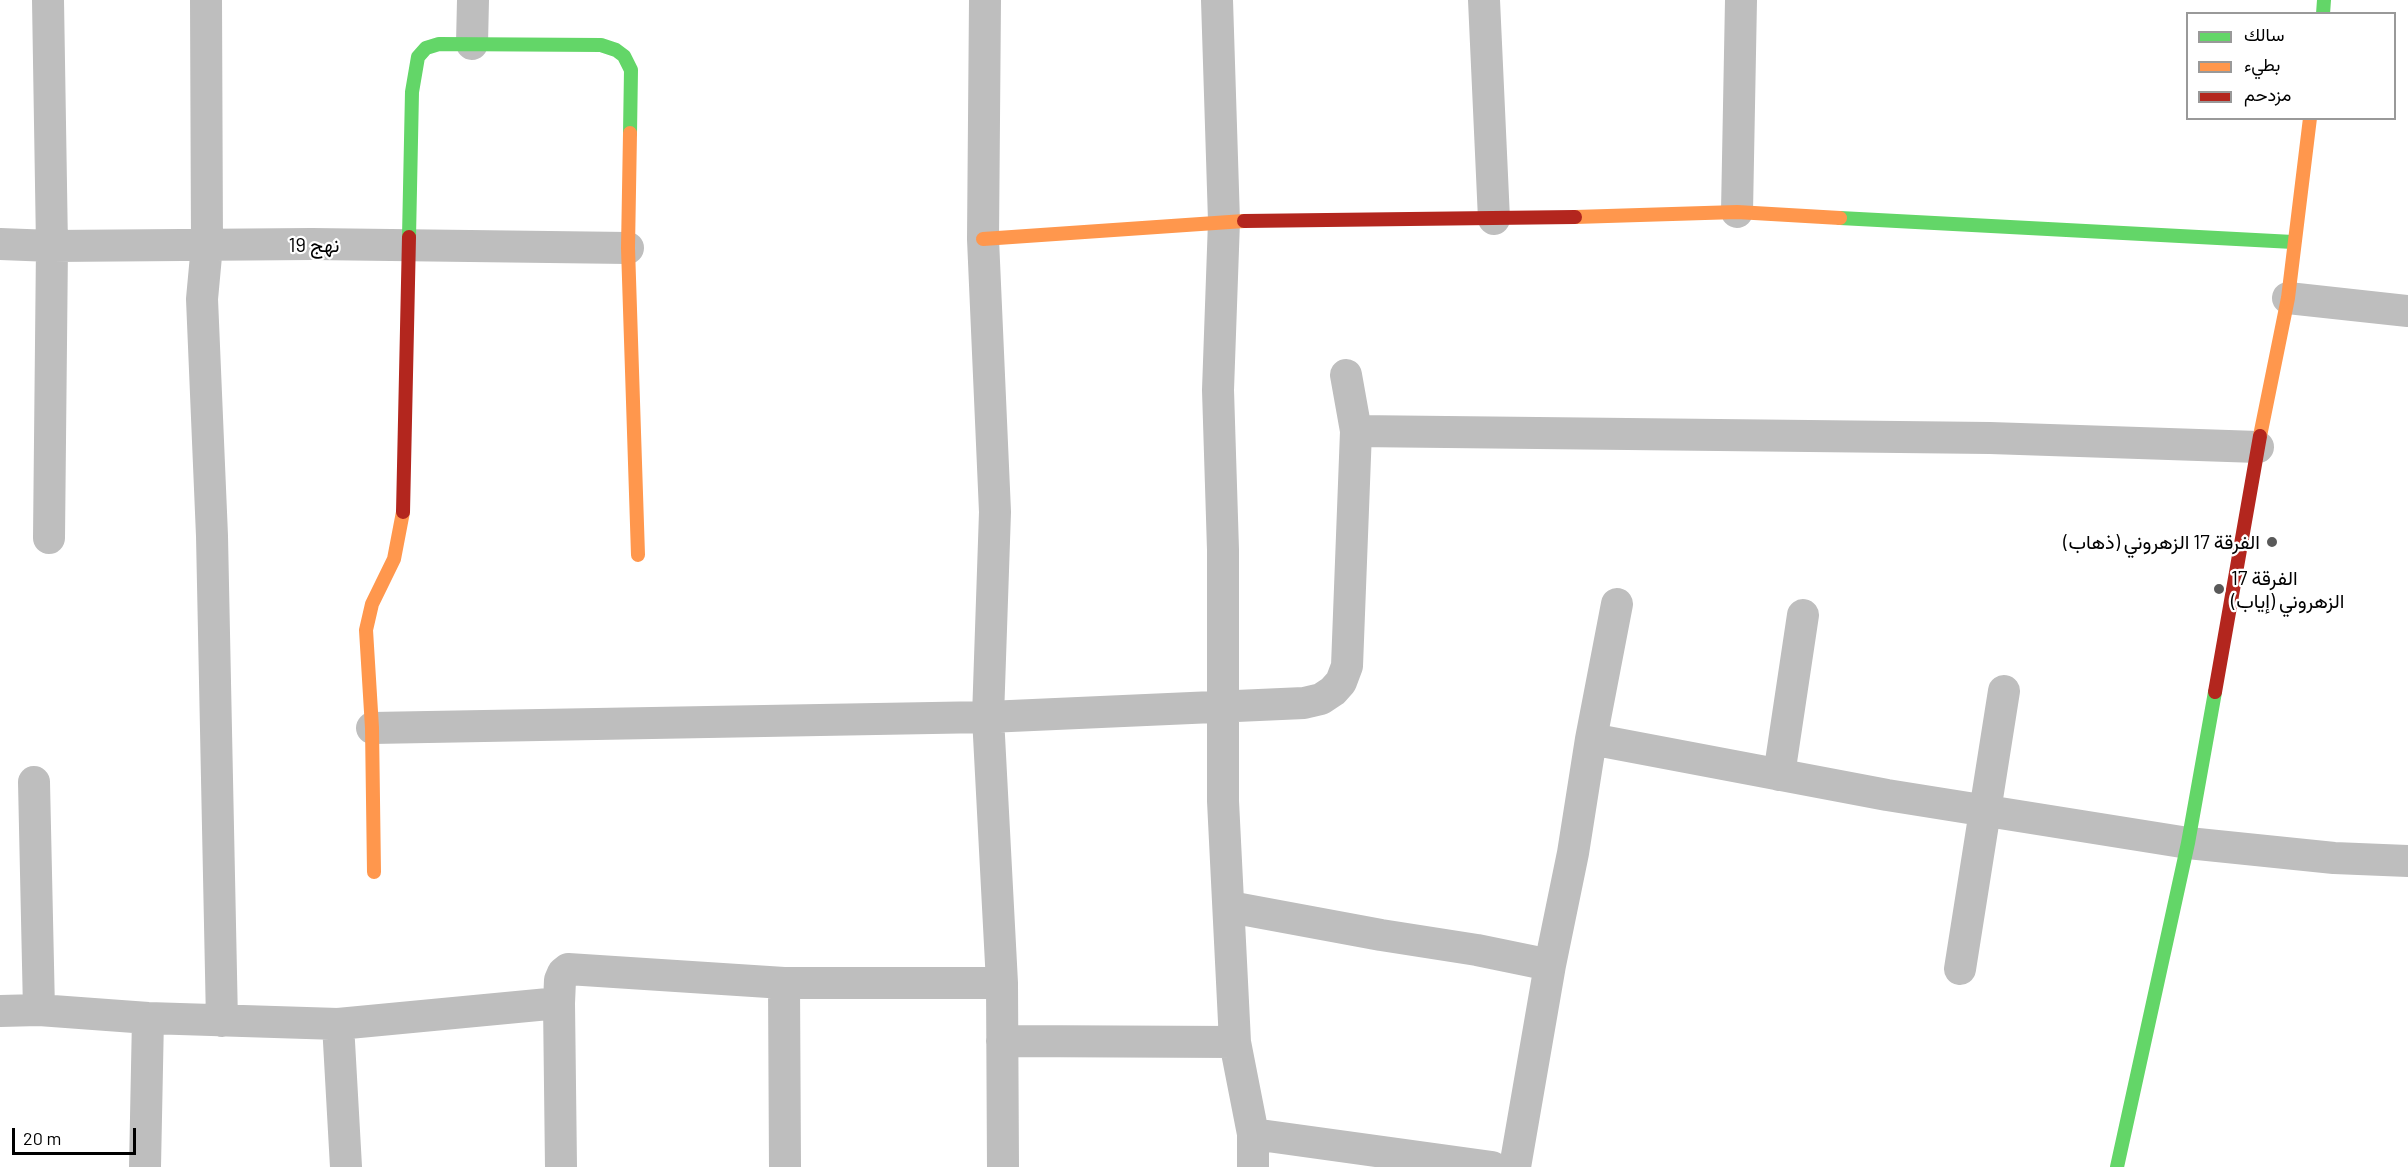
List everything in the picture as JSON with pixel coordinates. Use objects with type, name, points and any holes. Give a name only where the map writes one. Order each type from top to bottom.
[{"type":"street","points":[[48,0],[52,246],[49,538]]},
{"type":"street","points":[[206,0],[207,245],[202,299],[212,536],[222,1021]]},
{"type":"street","points":[[472,44],[474,0]]},
{"type":"street","points":[[985,0],[983,239],[995,512],[988,717],[1002,983],[1003,1167]]},
{"type":"street","points":[[1217,0],[1224,220],[1218,390],[1223,550],[1223,801],[1235,1042],[1252,1134],[1253,1167]]},
{"type":"street","points":[[1484,0],[1494,219]]},
{"type":"street","points":[[1737,212],[1741,0]]},
{"type":"street","points":[[374,872],[372,728],[366,630],[372,604],[394,559],[403,515],[411,246],[412,93],[418,57],[426,48],[439,44],[601,45],[616,50],[624,56],[631,70],[628,248],[638,555]]},
{"type":"street","points":[[2117,1167],[2188,843],[2258,447],[2288,298],[2293,242],[2310,120]]},
{"type":"street","points":[[983,239],[1224,220],[1494,219],[1737,212],[2293,242]]},
{"type":"street","name":"نهج 19","points":[[0,244],[628,248]]},
{"type":"street","points":[[2288,298],[2408,311]]},
{"type":"street","points":[[372,728],[988,717],[1304,703],[1321,699],[1341,682],[1347,666],[1356,431],[1346,375]]},
{"type":"street","points":[[1356,431],[1990,438],[2258,447]]},
{"type":"street","points":[[1515,1167],[1617,604]]},
{"type":"street","points":[[1779,775],[1803,615]]},
{"type":"street","points":[[1960,969],[2004,691]]},
{"type":"street","points":[[1591,739],[1984,812],[2188,843],[2334,858],[2408,861]]},
{"type":"street","points":[[34,782],[39,1010]]},
{"type":"street","points":[[1230,907],[1550,965]]},
{"type":"street","points":[[561,1167],[559,1003],[560,980],[563,973],[575,968],[784,983],[1002,983]]},
{"type":"street","points":[[784,983],[785,1167]]},
{"type":"street","points":[[0,1011],[39,1010],[148,1018],[338,1024],[559,1003]]},
{"type":"street","points":[[145,1167],[148,1018]]},
{"type":"street","points":[[338,1024],[346,1167]]},
{"type":"street","points":[[1002,1041],[1235,1042]]},
{"type":"street","points":[[1252,1134],[1458,1165],[1492,1167]]},
{"type":"traffic: fast","points":[[2323,12],[2324,0]]},
{"type":"traffic: fast","points":[[409,237],[412,92],[418,57],[426,48],[439,44],[601,45],[616,50],[624,56],[631,70],[630,133]]},
{"type":"traffic: fast","points":[[1840,218],[2293,242]]},
{"type":"traffic: fast","points":[[2117,1167],[2188,843],[2215,692]]},
{"type":"traffic: slow","points":[[2260,436],[2288,298],[2310,120]]},
{"type":"traffic: slow","points":[[630,133],[628,248],[638,555]]},
{"type":"traffic: slow","points":[[1575,217],[1737,212],[1840,218]]},
{"type":"traffic: slow","points":[[983,239],[1244,221]]},
{"type":"traffic: slow","points":[[374,872],[372,728],[366,630],[372,604],[394,559],[403,512]]},
{"type":"traffic: jam","points":[[1244,221],[1575,217]]},
{"type":"traffic: jam","points":[[403,512],[409,237]]},
{"type":"traffic: jam","points":[[2215,692],[2260,436]]},
{"type":"place","name":"الفرقة 17 الزهروني (ذهاب)","points":[[2272,542]]},
{"type":"place","name":"الفرقة 17 الزهروني (إياب)","points":[[2219,589]]}]
